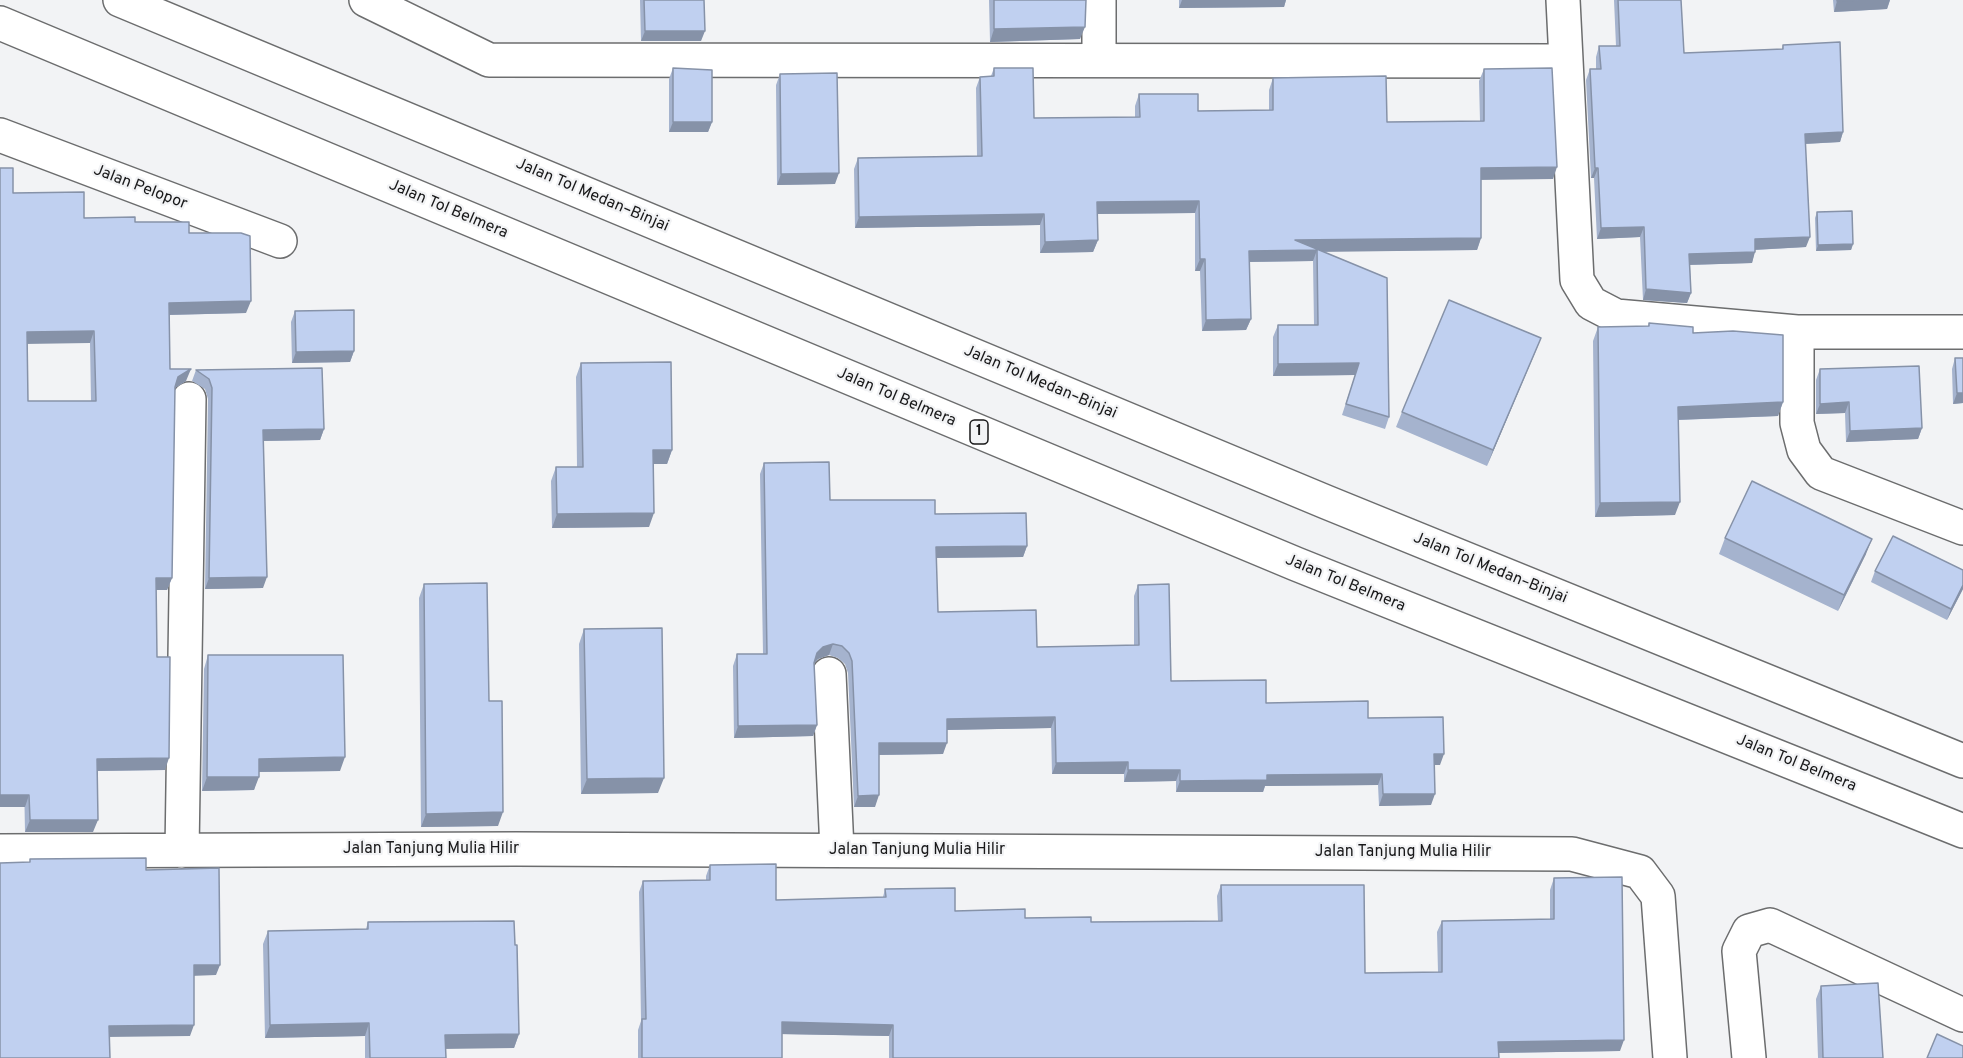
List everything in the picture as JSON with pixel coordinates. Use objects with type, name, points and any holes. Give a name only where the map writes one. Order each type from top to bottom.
[{"type":"main road","name":"Jalan Tol Medan–Binjai","points":[[120,0],[1326,502],[1963,760]]},
{"type":"main road","points":[[366,0],[489,60],[1565,61]]},
{"type":"main road","points":[[1099,0],[1099,59]]},
{"type":"main road","points":[[1563,0],[1577,280],[1591,303],[1616,316],[1797,332],[1963,332]]},
{"type":"main road","name":"Jalan Tol Belmera","points":[[0,23],[1296,564],[1963,831]]},
{"type":"main road","name":"Jalan Pelopor","points":[[0,135],[280,241]]},
{"type":"main road","points":[[1797,332],[1797,423],[1804,450],[1821,473],[1963,528]]},
{"type":"main road","points":[[182,851],[189,399]]},
{"type":"main road","points":[[828,674],[837,850]]},
{"type":"main road","name":"Jalan Tanjung Mulia Hilir","points":[[0,851],[837,850],[1572,854],[1640,872],[1658,896],[1670,1058]]},
{"type":"main road","points":[[1749,1058],[1739,951],[1749,931],[1770,925],[1963,1015]]},
{"type":"building","points":[[644,0],[704,0],[705,31],[645,31]]},
{"type":"building","points":[[994,0],[1086,0],[1085,27],[994,29]]},
{"type":"building","points":[[1618,0],[1681,0],[1684,53],[1783,49],[1783,45],[1840,42],[1843,132],[1805,134],[1810,237],[1755,239],[1755,252],[1689,254],[1691,293],[1646,289],[1644,227],[1601,228],[1598,168],[1595,168],[1590,69],[1601,69],[1599,46],[1620,46]]},
{"type":"building","points":[[673,68],[712,70],[712,122],[673,122]]},
{"type":"building","points":[[994,68],[1033,68],[1034,118],[1140,117],[1139,94],[1198,94],[1198,111],[1273,110],[1273,78],[1386,76],[1387,122],[1484,121],[1484,69],[1552,68],[1557,167],[1481,168],[1481,238],[1295,240],[1387,278],[1389,417],[1346,404],[1359,363],[1278,364],[1278,325],[1318,325],[1317,250],[1249,251],[1251,319],[1206,320],[1205,259],[1200,259],[1199,201],[1097,202],[1098,240],[1045,242],[1044,214],[859,217],[858,158],[982,156],[980,77],[994,76]]},
{"type":"building","points":[[837,73],[839,173],[781,174],[780,74]]},
{"type":"building","points":[[0,168],[13,168],[13,193],[84,192],[84,218],[135,217],[135,222],[189,222],[189,233],[241,233],[250,236],[251,301],[169,303],[170,369],[191,369],[178,377],[175,387],[172,578],[156,578],[157,657],[170,657],[169,758],[97,759],[98,820],[30,820],[29,795],[0,795]],"holes":[[[94,331],[96,401],[28,401],[27,332]]]},
{"type":"building","points":[[1852,211],[1853,244],[1818,245],[1817,212]]},
{"type":"building","points":[[1449,300],[1541,338],[1493,450],[1402,412]]},
{"type":"building","points":[[354,310],[354,351],[296,352],[295,311]]},
{"type":"building","points":[[1649,323],[1693,327],[1693,333],[1733,331],[1783,335],[1783,402],[1678,407],[1680,502],[1600,503],[1598,327],[1649,326]]},
{"type":"building","points":[[1955,358],[1963,358],[1963,393],[1957,393]]},
{"type":"building","points":[[671,362],[672,450],[653,450],[654,513],[557,514],[556,467],[583,467],[581,363]]},
{"type":"building","points":[[1919,366],[1922,428],[1850,431],[1849,402],[1820,404],[1820,369]]},
{"type":"building","points":[[322,368],[324,429],[263,430],[267,577],[209,578],[212,388],[209,379],[196,370]]},
{"type":"building","points":[[829,462],[830,500],[935,500],[935,514],[1026,513],[1027,546],[936,547],[938,612],[1036,610],[1037,647],[1139,645],[1138,585],[1169,584],[1171,681],[1266,680],[1266,703],[1368,701],[1368,718],[1443,717],[1444,754],[1434,754],[1435,794],[1383,794],[1382,774],[1267,775],[1267,780],[1180,781],[1180,770],[1128,770],[1128,762],[1056,763],[1055,717],[947,719],[947,743],[879,743],[879,795],[858,796],[852,661],[849,653],[842,646],[833,644],[823,647],[817,653],[814,663],[817,725],[738,726],[737,654],[767,654],[764,463]]},
{"type":"building","points":[[1752,481],[1872,539],[1844,595],[1725,538]]},
{"type":"building","points":[[1893,536],[1963,570],[1963,585],[1951,609],[1875,571]]},
{"type":"building","points":[[487,583],[489,701],[502,701],[503,812],[426,814],[424,584]]},
{"type":"building","points":[[662,628],[664,778],[587,779],[584,629]]},
{"type":"building","points":[[208,655],[343,655],[345,757],[259,759],[259,777],[207,777]]},
{"type":"building","points":[[146,858],[146,870],[219,868],[220,965],[194,965],[194,1025],[109,1026],[110,1058],[0,1058],[0,863],[30,862],[30,859]]},
{"type":"building","points":[[776,864],[776,900],[886,897],[885,889],[955,888],[955,911],[1025,909],[1025,918],[1091,917],[1091,922],[1222,921],[1221,885],[1364,885],[1365,973],[1442,972],[1442,921],[1554,919],[1554,878],[1622,877],[1624,1040],[1498,1042],[1499,1058],[893,1058],[893,1025],[782,1022],[782,1058],[642,1058],[642,1019],[646,1019],[643,881],[710,880],[710,865]]},
{"type":"building","points":[[514,921],[515,945],[517,945],[519,1034],[445,1035],[446,1058],[370,1058],[369,1023],[270,1025],[268,931],[368,929],[368,922]]},
{"type":"building","points":[[1878,983],[1883,1058],[1823,1058],[1821,986]]},
{"type":"building","points":[[1937,1034],[1963,1046],[1963,1058],[1927,1058]]}]
